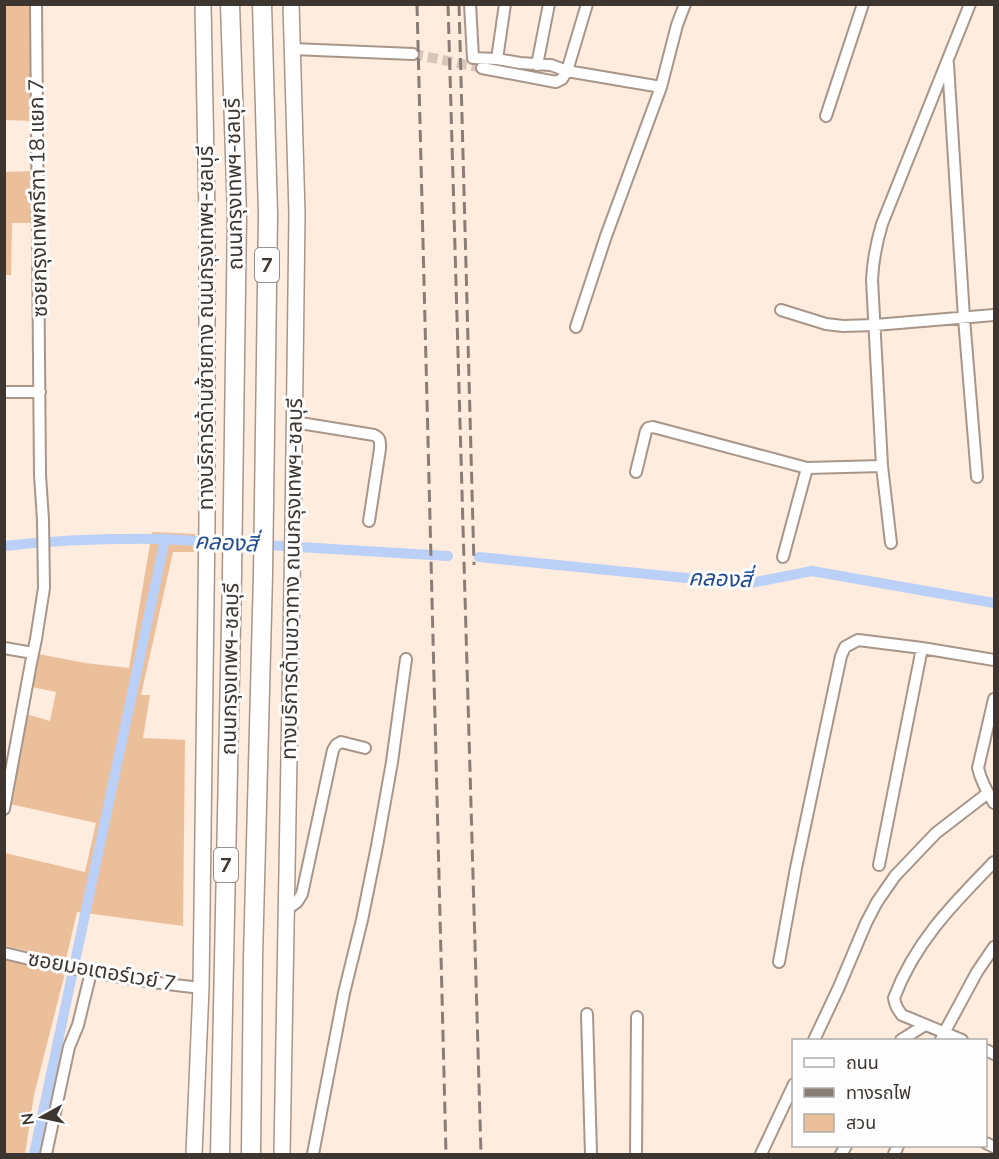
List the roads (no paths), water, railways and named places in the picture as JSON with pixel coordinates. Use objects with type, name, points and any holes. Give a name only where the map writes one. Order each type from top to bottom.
[{"type":"highway","name":"ถนนกรุงเทพฯ-ชลบุรี","points":[[220,1155],[237,215],[230,4]]},
{"type":"highway","name":"ถนนกรุงเทพฯ-ชลบุรี","points":[[251,1155],[268,214],[262,4]]},
{"type":"main road","name":"ทางบริการด้านซ้ายทาง ถนนกรุงเทพฯ-ชลบุรี","points":[[194,1155],[201,988],[207,521],[207,214],[203,4]]},
{"type":"main road","name":"ทางบริการด้านขวาทาง ถนนกรุงเทพฯ-ชลบุรี","points":[[282,1155],[297,214],[291,4]]},
{"type":"street","name":"ซอยกรุงเทพกรีฑา 18 แยก 7","points":[[4,809],[44,588],[40,475],[36,4]]},
{"type":"street","points":[[470,4],[473,58],[551,65],[567,71],[662,87]]},
{"type":"street","points":[[497,59],[506,4]]},
{"type":"street","points":[[537,65],[549,4]]},
{"type":"street","points":[[482,68],[556,82],[562,79],[567,71],[587,4]]},
{"type":"street","points":[[576,327],[606,236],[662,87],[677,25],[685,4]]},
{"type":"street","points":[[825,116],[863,4]]},
{"type":"street","points":[[891,543],[882,466],[872,280],[873,258],[876,243],[970,4]]},
{"type":"street","points":[[293,49],[413,54]]},
{"type":"street","points":[[948,61],[964,318],[977,477]]},
{"type":"street","points":[[781,310],[826,324],[843,326],[875,326],[994,315]]},
{"type":"street","points":[[4,392],[40,392]]},
{"type":"street","points":[[294,422],[378,437],[380,449],[369,521]]},
{"type":"street","points":[[636,472],[646,431],[653,427],[807,468],[882,466]]},
{"type":"street","points":[[783,557],[807,468]]},
{"type":"street","points":[[779,962],[796,868],[841,656],[845,647],[858,640],[994,660]]},
{"type":"street","points":[[4,648],[33,653]]},
{"type":"street","points":[[879,865],[922,648]]},
{"type":"street","points":[[313,1155],[344,993],[377,846],[392,762],[406,659]]},
{"type":"street","points":[[994,699],[978,768],[980,778],[994,803]]},
{"type":"street","points":[[286,910],[297,902],[302,894],[333,750],[341,742],[365,748]]},
{"type":"street","points":[[815,1039],[866,923],[895,876],[936,833],[988,793]]},
{"type":"street","points":[[994,862],[943,915],[929,933],[894,998],[897,1010],[942,1037],[977,972],[994,947]]},
{"type":"street","name":"ซอยมอเตอร์เวย์ 7","points":[[4,952],[88,971],[201,988]]},
{"type":"street","points":[[46,1155],[69,1047],[78,1025],[88,971]]},
{"type":"street","points":[[587,1014],[591,1155]]},
{"type":"street","points":[[636,1017],[636,1155]]},
{"type":"street","points":[[904,1039],[925,1025]]},
{"type":"street","points":[[761,1155],[792,1088]]},
{"type":"waterway","name":"คลองสี่","points":[[4,546],[84,540],[165,539],[448,556]]},
{"type":"waterway","points":[[34,1154],[165,539]]},
{"type":"waterway","name":"คลองสี่","points":[[479,557],[746,584],[812,571],[994,603]]},
{"type":"tunnel","points":[[413,54],[482,68]]},
{"type":"railway","points":[[417,4],[446,1154]]},
{"type":"railway","points":[[448,4],[481,1154]]},
{"type":"railway","points":[[459,4],[474,565]]}]
